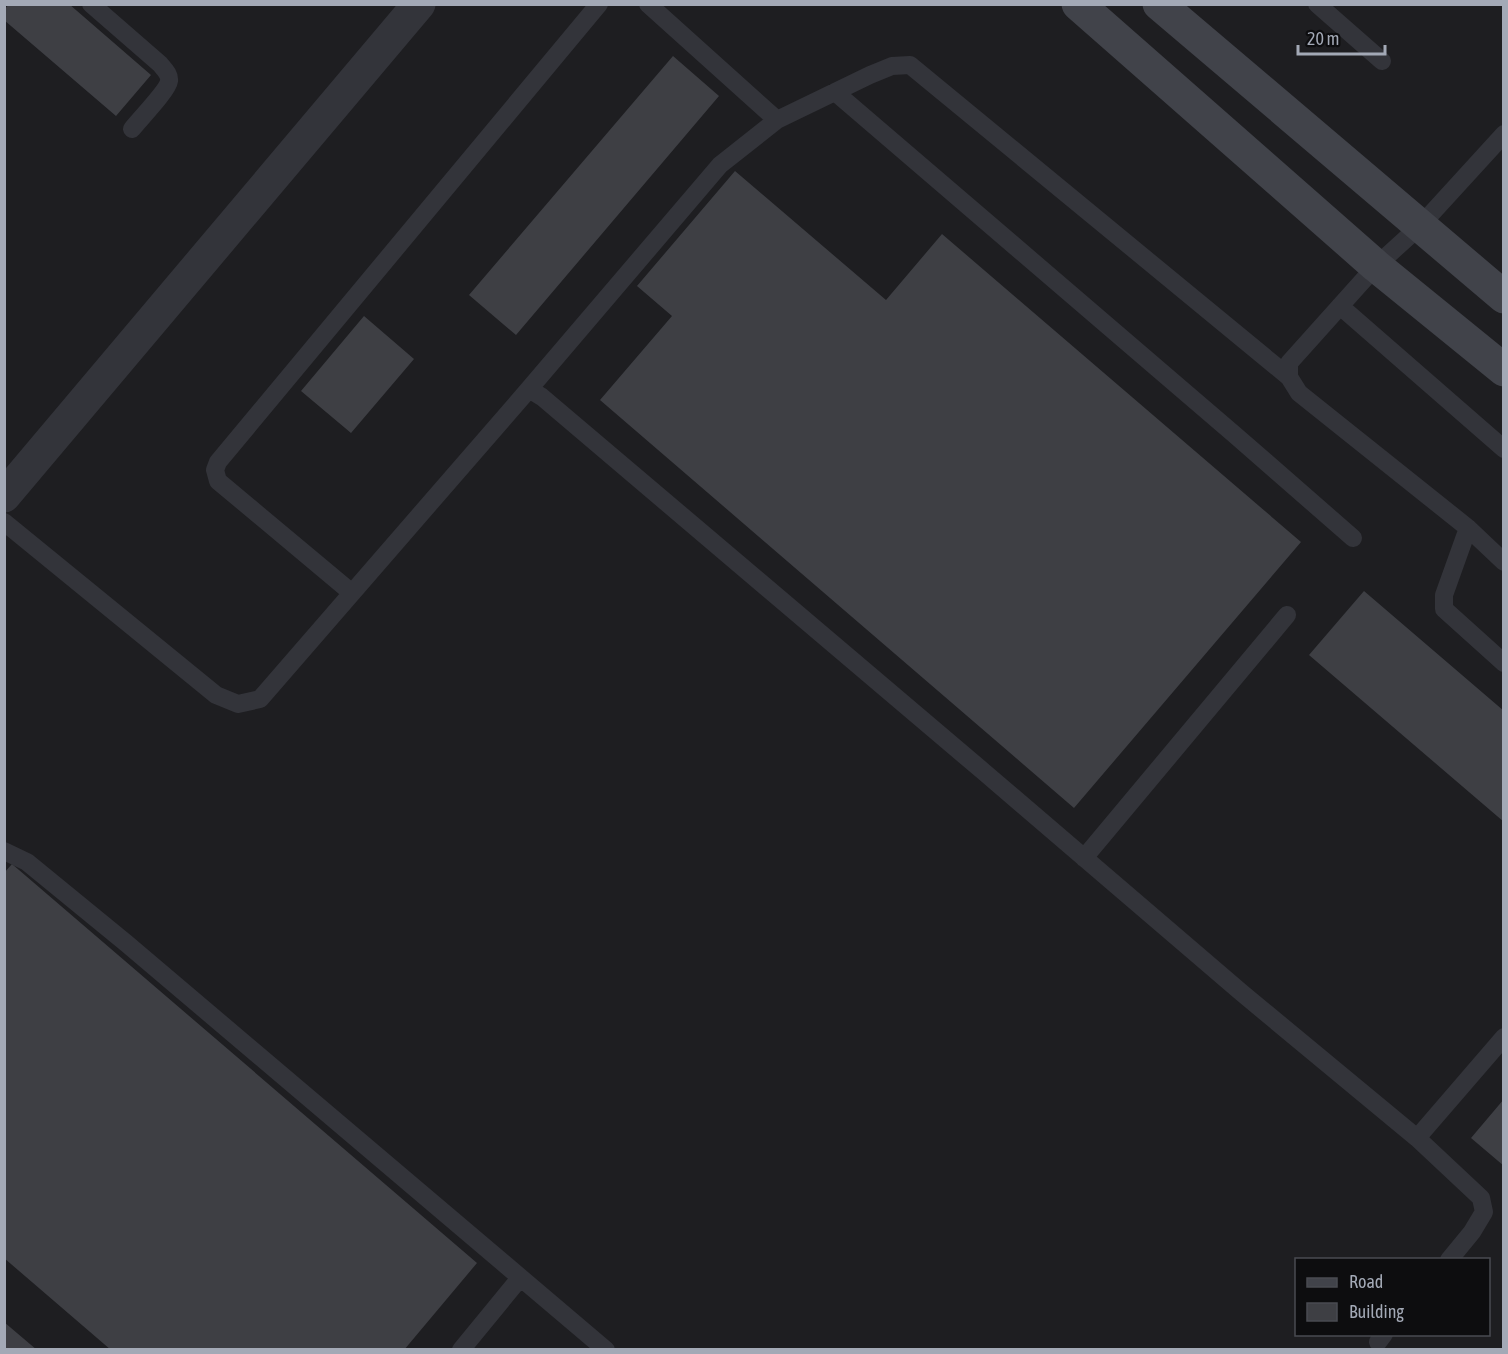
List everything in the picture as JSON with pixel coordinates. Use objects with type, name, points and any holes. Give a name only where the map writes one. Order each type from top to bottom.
[{"type":"street","points":[[4,496],[418,4]]},
{"type":"street","points":[[1078,4],[1376,266],[1503,370]]},
{"type":"street","points":[[1159,4],[1503,297]]},
{"type":"lane","points":[[91,4],[160,64],[168,74],[169,81],[165,89],[132,129]]},
{"type":"lane","points":[[352,593],[218,481],[215,470],[218,462],[599,4]]},
{"type":"lane","points":[[648,4],[777,120]]},
{"type":"lane","points":[[1317,4],[1382,61]]},
{"type":"lane","points":[[4,522],[216,695],[238,704],[260,699],[720,165],[777,120],[892,66],[910,65],[1289,377],[1299,393],[1468,528],[1503,562]]},
{"type":"lane","points":[[835,92],[1353,538]]},
{"type":"lane","points":[[1289,377],[1289,363],[1376,266],[1420,226],[1503,134]]},
{"type":"lane","points":[[1340,306],[1503,449]]},
{"type":"lane","points":[[529,389],[542,397],[1242,993],[1417,1138],[1481,1198],[1484,1212],[1472,1232],[1451,1258]]},
{"type":"lane","points":[[1468,528],[1444,595],[1444,609],[1503,663]]},
{"type":"lane","points":[[1084,858],[1287,615]]},
{"type":"lane","points":[[4,851],[27,862],[126,944],[606,1350]]},
{"type":"lane","points":[[1417,1138],[1503,1037]]},
{"type":"lane","points":[[461,1350],[520,1278]]},
{"type":"shaded area","points":[[5,5],[1503,5],[1503,1349],[5,1350]]},
{"type":"building","points":[[9,4],[69,4],[151,75],[116,116],[4,20],[4,10]]},
{"type":"building","points":[[673,56],[719,96],[516,335],[469,295]]},
{"type":"building","points":[[735,171],[886,300],[942,234],[1301,542],[1074,808],[600,400],[672,316],[637,286]]},
{"type":"building","points":[[364,316],[414,359],[351,433],[301,391]]},
{"type":"building","points":[[1364,591],[1504,711],[1504,822],[1309,655]]},
{"type":"building","points":[[12,864],[477,1263],[404,1350],[111,1350],[4,1258],[4,873]]},
{"type":"building","points":[[1504,1099],[1504,1166],[1471,1138]]},
{"type":"building","points":[[4,1322],[37,1350],[4,1350]]}]
